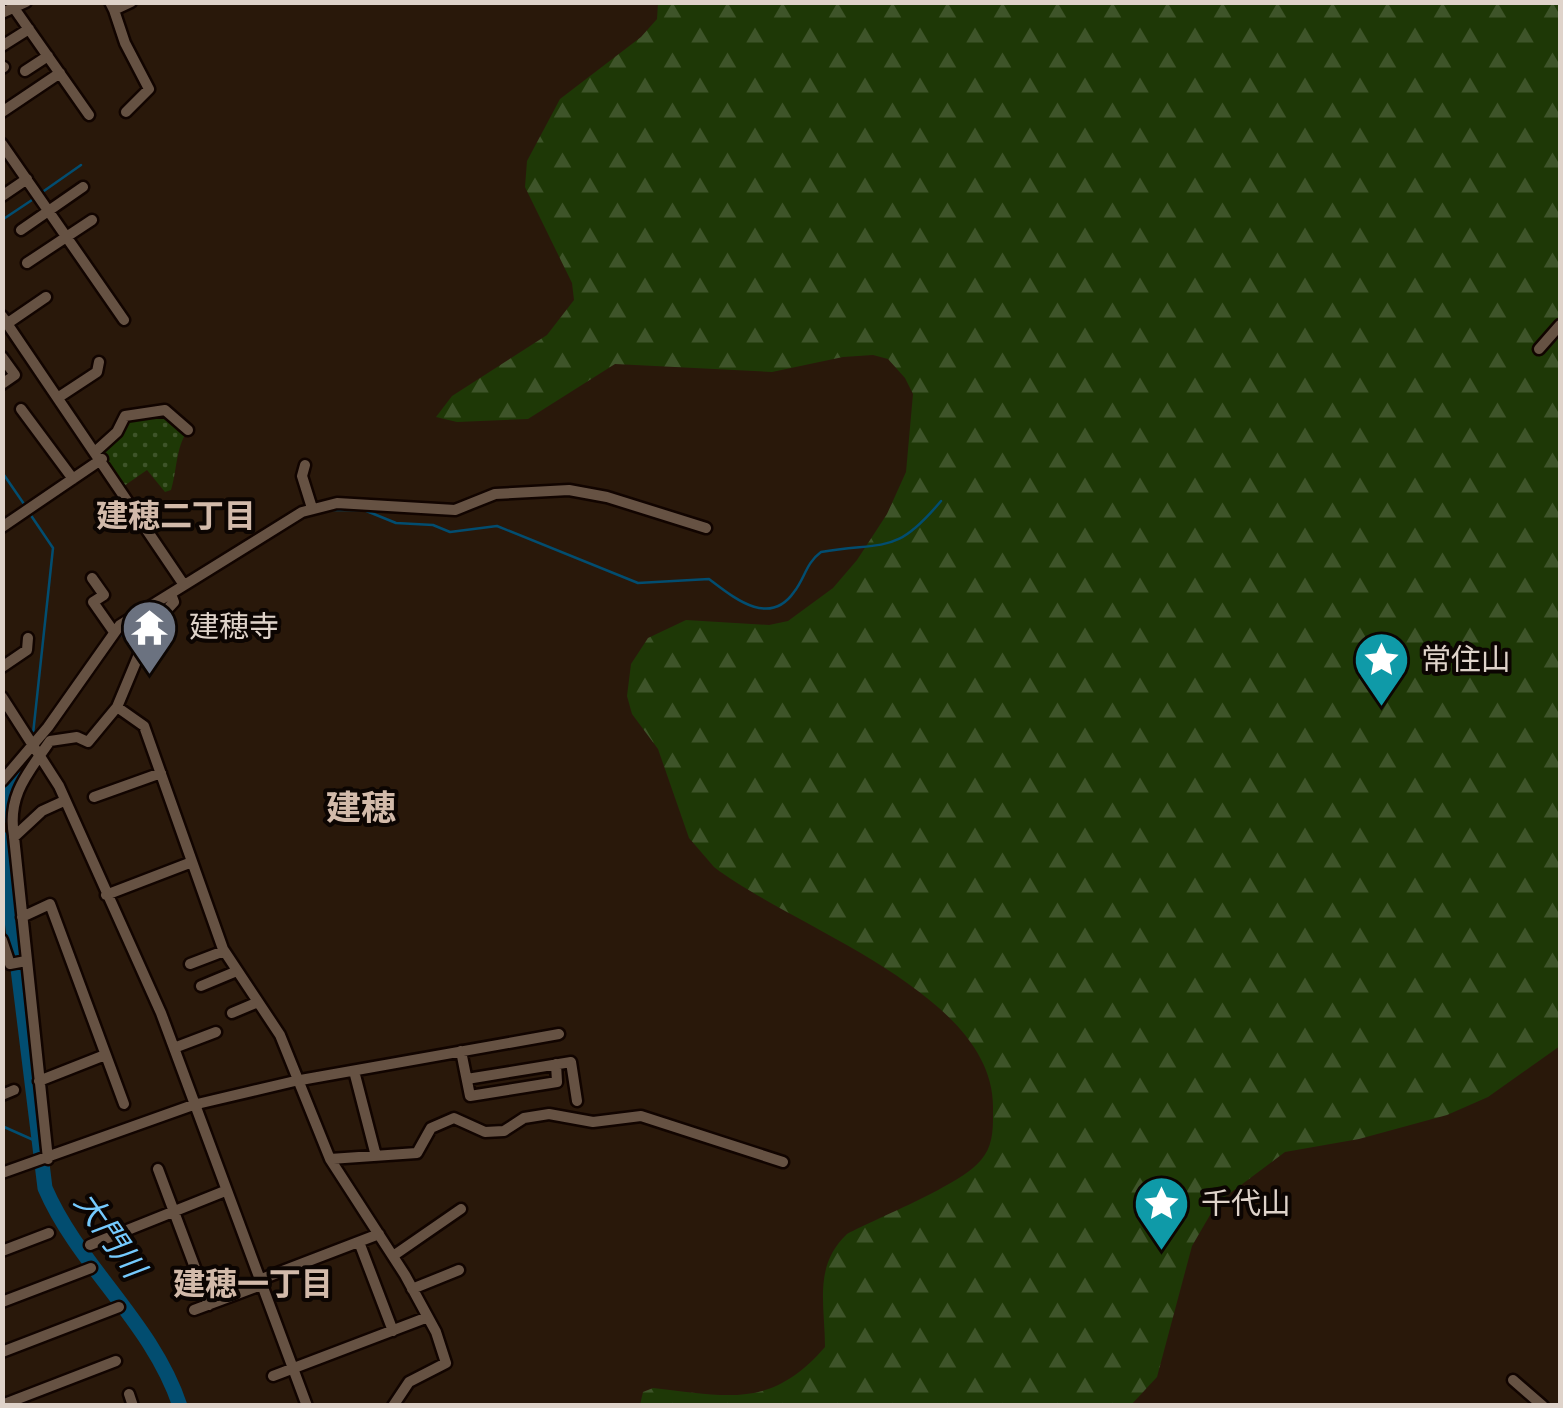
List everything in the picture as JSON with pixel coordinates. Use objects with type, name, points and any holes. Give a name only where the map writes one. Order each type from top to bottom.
[{"type":"street","points":[[126,112],[150,89],[125,44],[112,6],[131,2]]},
{"type":"street","points":[[2,13],[20,5],[29,28],[89,115]]},
{"type":"street","points":[[2,46],[29,28]]},
{"type":"street","points":[[25,71],[48,56]]},
{"type":"street","points":[[2,112],[60,73]]},
{"type":"street","points":[[2,144],[124,320]]},
{"type":"street","points":[[2,196],[27,180]]},
{"type":"street","points":[[21,230],[83,187]]},
{"type":"street","points":[[27,264],[92,220]]},
{"type":"street","points":[[46,297],[5,321],[184,585]]},
{"type":"street","points":[[1539,349],[1560,325]]},
{"type":"street","points":[[2,357],[16,375],[2,384]]},
{"type":"street","points":[[59,397],[96,372],[99,362]]},
{"type":"street","points":[[21,408],[73,478]]},
{"type":"street","points":[[2,527],[99,455],[125,416],[165,410],[188,430]]},
{"type":"street","points":[[305,465],[302,476],[312,508]]},
{"type":"street","points":[[48,1159],[12,804],[38,748],[114,632],[144,607],[171,594],[279,523],[312,508],[338,503],[455,510],[495,494],[569,490],[607,497],[706,528]]},
{"type":"street","points":[[92,578],[104,595],[92,602],[114,632]]},
{"type":"street","points":[[2,780],[50,742],[76,736],[88,742],[117,707],[150,628],[174,602],[171,594]]},
{"type":"street","points":[[2,666],[27,650],[28,638]]},
{"type":"street","points":[[2,697],[38,748],[64,801],[174,1048],[306,1406]]},
{"type":"street","points":[[117,707],[144,726],[224,951],[287,1050],[295,1081],[330,1160],[412,1289],[446,1362],[409,1382],[393,1406]]},
{"type":"street","points":[[94,798],[161,773]]},
{"type":"street","points":[[14,837],[42,811],[64,801]]},
{"type":"street","points":[[106,895],[192,862]]},
{"type":"street","points":[[22,917],[50,904],[124,1104]]},
{"type":"street","points":[[2,940],[10,964],[26,961]]},
{"type":"street","points":[[190,964],[224,951]]},
{"type":"street","points":[[200,986],[236,971]]},
{"type":"street","points":[[232,1013],[258,1002]]},
{"type":"street","points":[[174,1048],[216,1032]]},
{"type":"street","points":[[2,1173],[192,1105],[295,1081],[559,1034]]},
{"type":"street","points":[[461,1052],[470,1096],[557,1082],[556,1064]]},
{"type":"street","points":[[40,1082],[105,1055]]},
{"type":"street","points":[[466,1080],[571,1062],[577,1101]]},
{"type":"street","points":[[354,1070],[376,1156]]},
{"type":"street","points":[[330,1160],[418,1153],[431,1128],[454,1118],[485,1132],[504,1131],[524,1118],[549,1114],[593,1122],[628,1115],[661,1120],[683,1131],[783,1162]]},
{"type":"street","points":[[158,1170],[209,1305]]},
{"type":"street","points":[[90,1244],[225,1191]]},
{"type":"street","points":[[393,1256],[460,1209]]},
{"type":"street","points":[[2,1251],[50,1233]]},
{"type":"street","points":[[194,1310],[378,1234]]},
{"type":"street","points":[[359,1242],[393,1331]]},
{"type":"street","points":[[2,1302],[91,1268]]},
{"type":"street","points":[[412,1289],[459,1270]]},
{"type":"street","points":[[2,1352],[119,1307]]},
{"type":"street","points":[[273,1376],[428,1317]]},
{"type":"street","points":[[2,1404],[116,1362]]},
{"type":"street","points":[[1514,1380],[1542,1406]]},
{"type":"green space","points":[[658,3],[1560,3],[1560,1046],[1488,1097],[1447,1115],[1359,1139],[1285,1152],[1217,1203],[1192,1246],[1157,1377],[1131,1405],[640,1405],[643,1392],[653,1388],[748,1394],[768,1389],[806,1367],[825,1347],[823,1287],[836,1246],[847,1234],[971,1170],[988,1148],[993,1122],[985,1068],[961,1031],[926,997],[884,967],[748,890],[714,867],[689,838],[658,749],[632,714],[627,696],[631,664],[648,638],[686,620],[769,625],[788,621],[833,588],[887,514],[906,472],[913,394],[905,378],[888,359],[873,355],[843,357],[772,372],[615,364],[528,419],[457,422],[436,417],[452,396],[547,335],[574,300],[572,283],[525,187],[527,161],[560,99],[641,37],[657,19]]},
{"type":"green space","points":[[165,413],[187,432],[171,490],[165,492],[147,470],[124,486],[101,454],[121,437],[129,418]]},
{"type":"waterway","points":[[41,193],[81,165]]},
{"type":"waterway","points":[[2,220],[35,198]]},
{"type":"waterway","points":[[2,472],[24,504]]},
{"type":"waterway","points":[[330,510],[364,510],[396,523],[433,525],[450,532],[497,526],[638,583],[709,579],[751,606],[774,608],[798,587],[821,552],[875,546],[900,538],[941,501]]},
{"type":"waterway","points":[[28,511],[53,548],[33,734]]},
{"type":"waterway","points":[[114,641],[138,620]]},
{"type":"waterway","points":[[2,816],[6,798],[31,755]]},
{"type":"waterway","name":"大門川","points":[[2,839],[45,1188],[76,1244],[152,1348],[180,1406]]},
{"type":"waterway","points":[[2,1126],[38,1142]]},
{"type":"place","name":"建穂寺","points":[[150,676]]},
{"type":"place","name":"常住山","points":[[1382,709]]},
{"type":"place","name":"千代山","points":[[1162,1253]]},
{"type":"district","name":"建穂二丁目","points":[[176,517]]},
{"type":"district","name":"建穂","points":[[361,809]]},
{"type":"district","name":"建穂一丁目","points":[[253,1285]]}]
